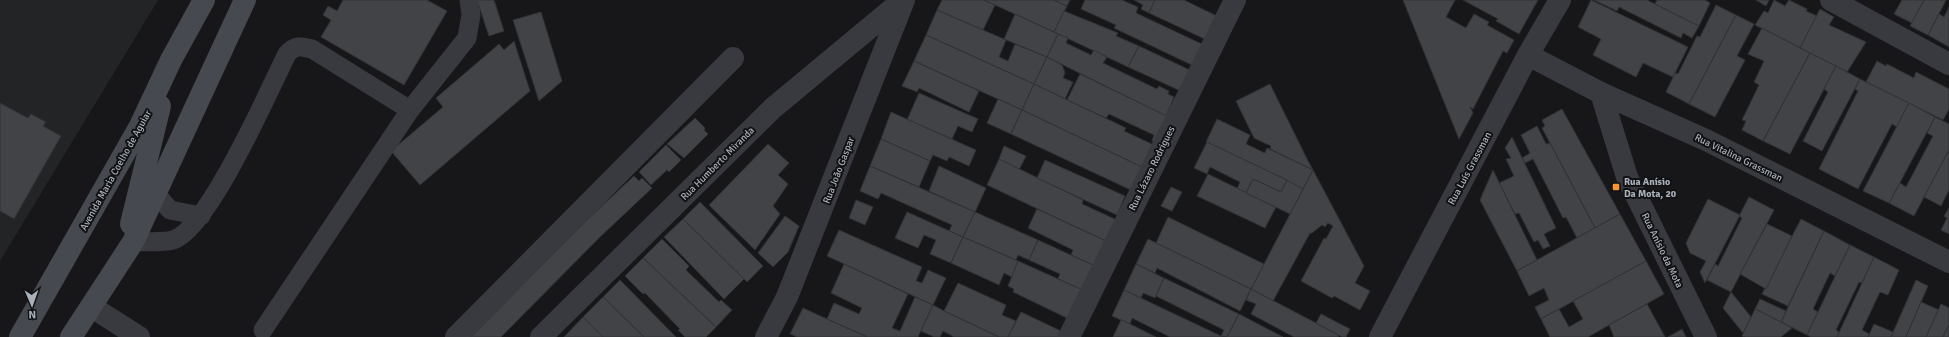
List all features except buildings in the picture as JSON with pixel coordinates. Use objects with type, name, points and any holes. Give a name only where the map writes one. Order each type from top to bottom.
[{"type":"main road","name":"Avenida Maria Coelho de Aguiar","points":[[20,337],[140,126],[199,0]]},
{"type":"main road","points":[[71,337],[133,242],[245,0]]},
{"type":"main road","points":[[118,265],[140,190],[171,60]]},
{"type":"street","name":"Rua Humberto Miranda","points":[[540,337],[773,108],[903,0]]},
{"type":"street","name":"Rua João Gaspar","points":[[766,337],[787,297],[903,0]]},
{"type":"street","name":"Rua Lázaro Rodrigues","points":[[1069,337],[1235,0]]},
{"type":"street","name":"Rua Luís Grassman","points":[[1380,337],[1528,56],[1560,0]]},
{"type":"street","points":[[1831,0],[1949,64]]},
{"type":"street","name":"Rua Vitalina Grassman","points":[[1528,56],[1601,93],[1706,140],[1949,262]]},
{"type":"street","points":[[456,337],[733,58]]},
{"type":"street","name":"Rua Anísio da Mota","points":[[1601,93],[1627,177],[1706,337]]},
{"type":"street","points":[[92,307],[139,337]]},
{"type":"lane","points":[[263,330],[410,110],[468,38],[471,15],[469,0]]},
{"type":"lane","points":[[133,242],[174,240],[188,230],[201,216],[218,192],[287,54],[293,48],[301,46],[312,49],[410,110]]},
{"type":"lane","points":[[156,194],[170,210],[201,216]]},
{"type":"shaded area","points":[[0,0],[158,0],[0,261]]},
{"type":"place","name":"Rua Anísio Da Mota, 20","points":[[1616,187]]}]
